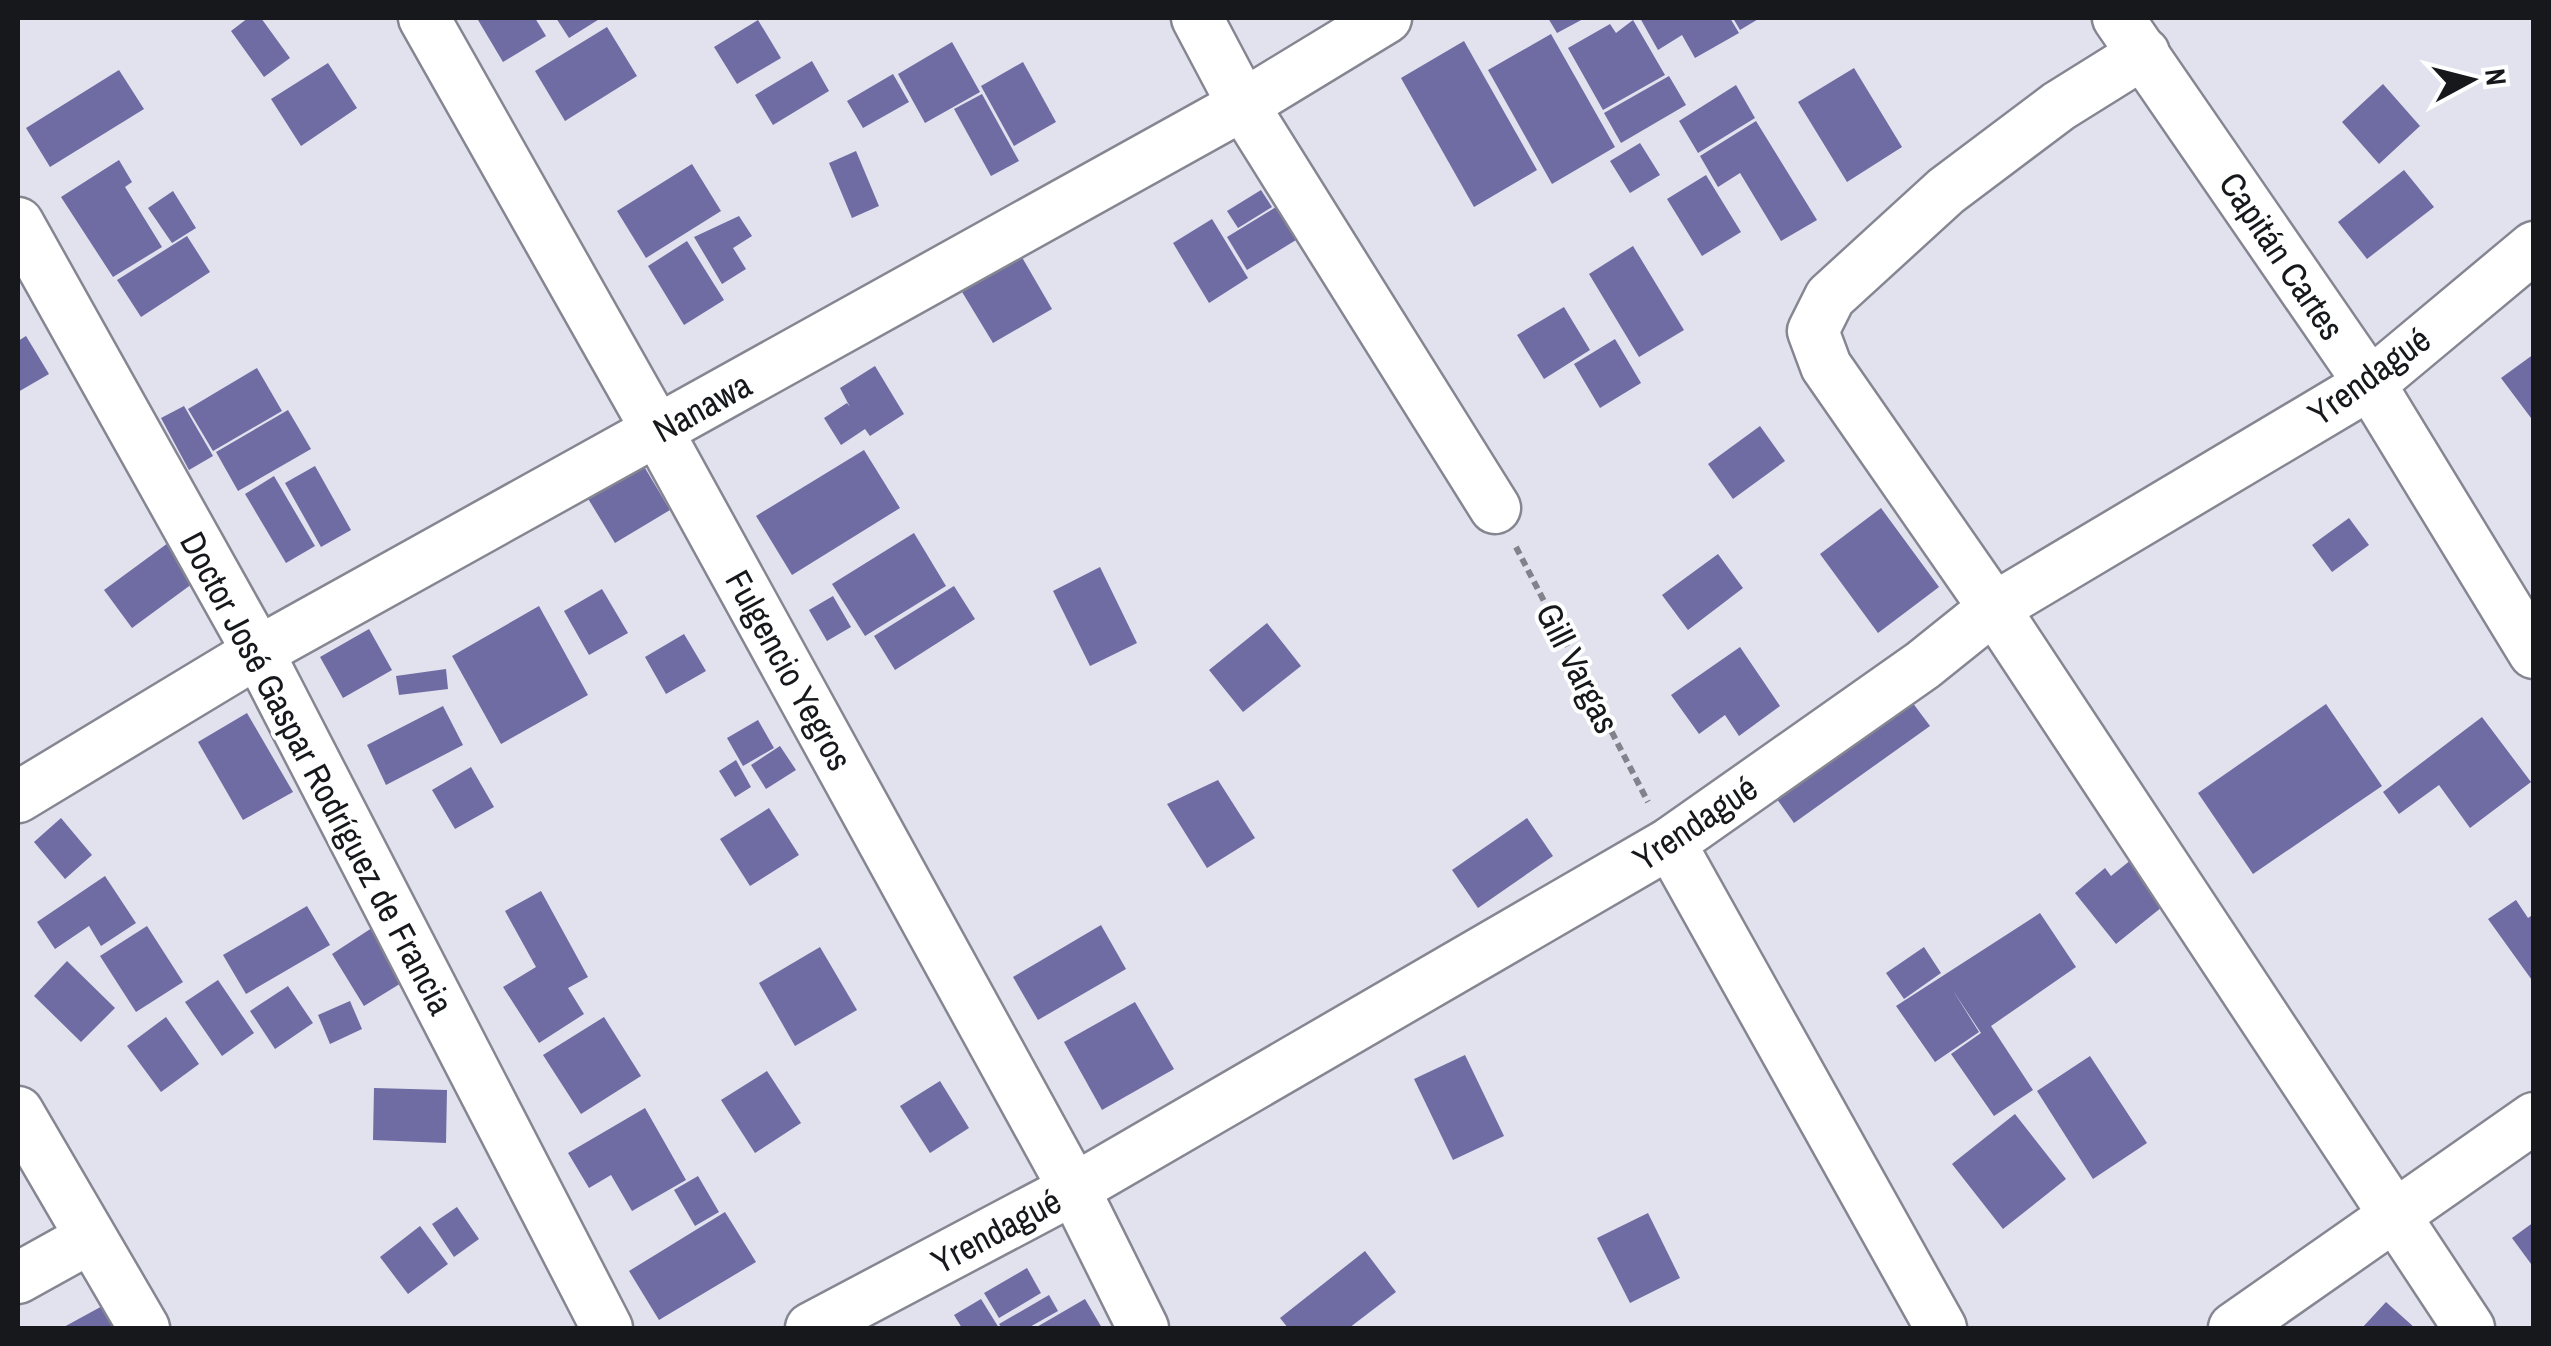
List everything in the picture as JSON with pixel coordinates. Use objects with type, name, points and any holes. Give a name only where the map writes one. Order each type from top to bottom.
[{"type":"street","name":"Fulgencio Yegros","points":[[424,18],[658,432],[1074,1189],[1143,1328]]},
{"type":"street","points":[[1197,18],[1243,105],[1495,508]]},
{"type":"street","name":"Nanawa","points":[[18,797],[258,652],[1243,105],[1386,18]]},
{"type":"street","points":[[2130,35],[2059,106],[1946,191],[1830,297],[1813,331],[1826,366],[1994,608],[2469,1328]]},
{"type":"street","name":"Capitán Cartes","points":[[2130,35],[2370,384],[2534,652]]},
{"type":"street","name":"Doctor José Gaspar Rodríguez de Francia","points":[[18,223],[258,652],[607,1328]]},
{"type":"street","name":"Yrendagué","points":[[810,1328],[1074,1189],[1670,844],[1923,665],[1994,608],[2370,384],[2534,247]]},
{"type":"street","points":[[1670,844],[1941,1328]]},
{"type":"street","points":[[18,1112],[144,1328]]},
{"type":"street","points":[[2234,1328],[2534,1118]]},
{"type":"street","points":[[18,1278],[90,1238]]},
{"type":"path","name":"Gill Vargas","points":[[1495,508],[1670,844]]},
{"type":"building","points":[[248,18],[261,18],[290,58],[264,77],[231,31]]},
{"type":"building","points":[[535,18],[546,36],[503,62],[478,20]]},
{"type":"building","points":[[556,18],[601,18],[569,38]]},
{"type":"building","points":[[1548,18],[1585,18],[1557,33]]},
{"type":"building","points":[[1640,18],[1730,18],[1739,33],[1695,58],[1682,35],[1658,50]]},
{"type":"building","points":[[1733,18],[1760,18],[1740,30]]},
{"type":"building","points":[[758,20],[781,58],[737,84],[714,47]]},
{"type":"building","points":[[1633,20],[1665,75],[1603,110],[1568,48],[1610,24],[1616,33]]},
{"type":"building","points":[[607,27],[637,76],[565,121],[535,71]]},
{"type":"building","points":[[1551,34],[1615,147],[1552,184],[1488,70]]},
{"type":"building","points":[[1464,41],[1537,170],[1474,207],[1401,78]]},
{"type":"building","points":[[952,42],[980,92],[925,123],[898,74]]},
{"type":"building","points":[[812,61],[829,91],[773,125],[755,95]]},
{"type":"building","points":[[1023,62],[1056,122],[1014,146],[981,86]]},
{"type":"building","points":[[328,63],[357,108],[301,146],[271,99]]},
{"type":"building","points":[[1854,68],[1902,147],[1847,182],[1798,102]]},
{"type":"building","points":[[119,70],[144,109],[50,167],[26,128]]},
{"type":"building","points":[[893,74],[909,102],[863,128],[847,101]]},
{"type":"building","points":[[1669,76],[1686,105],[1621,143],[1604,113]]},
{"type":"building","points":[[2383,84],[2420,126],[2379,164],[2342,122]]},
{"type":"building","points":[[1736,85],[1755,118],[1698,153],[1679,121]]},
{"type":"building","points":[[982,94],[1019,161],[991,176],[954,109]]},
{"type":"building","points":[[1756,121],[1817,220],[1781,241],[1740,173],[1718,187],[1700,156]]},
{"type":"building","points":[[1640,143],[1660,175],[1630,193],[1610,161]]},
{"type":"building","points":[[856,151],[879,206],[852,218],[829,163]]},
{"type":"building","points":[[119,160],[132,182],[125,187],[162,247],[113,277],[61,197]]},
{"type":"building","points":[[692,164],[721,211],[646,258],[617,211]]},
{"type":"building","points":[[2404,170],[2434,207],[2367,259],[2338,222]]},
{"type":"building","points":[[1706,175],[1741,232],[1702,256],[1667,199]]},
{"type":"building","points":[[1261,190],[1272,207],[1238,228],[1227,211]]},
{"type":"building","points":[[173,191],[196,228],[172,243],[148,208]]},
{"type":"building","points":[[1276,207],[1296,240],[1247,270],[1227,237]]},
{"type":"building","points":[[739,216],[752,236],[733,248],[746,269],[722,284],[694,237]]},
{"type":"building","points":[[1212,219],[1248,278],[1209,303],[1173,243]]},
{"type":"building","points":[[187,236],[210,272],[141,317],[117,280]]},
{"type":"building","points":[[687,241],[724,300],[684,325],[648,266]]},
{"type":"building","points":[[1633,246],[1684,330],[1639,357],[1589,274]]},
{"type":"building","points":[[1016,247],[1052,309],[993,343],[956,282]]},
{"type":"building","points":[[1564,307],[1590,350],[1544,379],[1517,335]]},
{"type":"building","points":[[26,336],[49,374],[18,392],[18,341]]},
{"type":"building","points":[[1615,339],[1641,383],[1600,408],[1574,364]]},
{"type":"building","points":[[2534,354],[2534,422],[2501,378]]},
{"type":"building","points":[[875,366],[904,414],[870,436],[865,429],[841,445],[824,418],[847,403],[850,407],[840,388]]},
{"type":"building","points":[[257,368],[282,411],[213,451],[188,409]]},
{"type":"building","points":[[184,406],[213,456],[189,470],[161,418]]},
{"type":"building","points":[[288,410],[311,449],[238,491],[216,452]]},
{"type":"building","points":[[1760,426],[1785,461],[1733,499],[1708,464]]},
{"type":"building","points":[[864,450],[900,508],[792,575],[756,516]]},
{"type":"building","points":[[639,458],[670,510],[615,543],[584,492]]},
{"type":"building","points":[[315,466],[351,530],[321,547],[285,483]]},
{"type":"building","points":[[274,476],[315,546],[286,563],[245,494]]},
{"type":"building","points":[[1881,508],[1939,587],[1878,633],[1820,554]]},
{"type":"building","points":[[2349,518],[2369,545],[2332,572],[2312,545]]},
{"type":"building","points":[[914,533],[946,586],[865,636],[832,584]]},
{"type":"building","points":[[168,543],[196,581],[132,628],[104,590]]},
{"type":"building","points":[[1718,554],[1743,588],[1688,630],[1662,595]]},
{"type":"building","points":[[1100,567],[1137,643],[1090,666],[1053,591]]},
{"type":"building","points":[[954,586],[975,619],[895,670],[874,636]]},
{"type":"building","points":[[602,589],[628,633],[589,655],[564,611]]},
{"type":"building","points":[[833,596],[851,627],[827,641],[809,610]]},
{"type":"building","points":[[539,606],[588,695],[501,744],[452,656]]},
{"type":"building","points":[[1267,623],[1301,666],[1243,712],[1209,670]]},
{"type":"building","points":[[369,629],[392,670],[343,698],[320,657]]},
{"type":"building","points":[[684,634],[706,671],[666,694],[645,657]]},
{"type":"building","points":[[1740,647],[1780,706],[1739,736],[1725,715],[1699,734],[1671,695]]},
{"type":"building","points":[[446,669],[448,689],[399,695],[396,676]]},
{"type":"building","points":[[1909,698],[1930,726],[1794,823],[1774,795]]},
{"type":"building","points":[[2326,704],[2382,786],[2253,874],[2198,793]]},
{"type":"building","points":[[443,706],[463,745],[386,785],[367,745]]},
{"type":"building","points":[[247,713],[293,792],[243,820],[198,742]]},
{"type":"building","points":[[2482,717],[2531,782],[2470,828],[2439,785],[2399,814],[2383,792]]},
{"type":"building","points":[[758,720],[774,748],[743,766],[727,738]]},
{"type":"building","points":[[780,746],[796,770],[766,789],[751,765]]},
{"type":"building","points":[[736,760],[751,787],[735,797],[719,771]]},
{"type":"building","points":[[471,767],[494,807],[455,829],[432,790]]},
{"type":"building","points":[[1218,780],[1255,838],[1207,868],[1167,804]]},
{"type":"building","points":[[769,808],[799,855],[750,886],[720,839]]},
{"type":"building","points":[[61,818],[92,855],[65,879],[34,842]]},
{"type":"building","points":[[1527,818],[1553,856],[1478,908],[1452,870]]},
{"type":"building","points":[[2147,847],[2182,891],[2116,944],[2075,893],[2105,868],[2111,876]]},
{"type":"building","points":[[105,876],[136,923],[101,946],[89,926],[55,949],[37,922]]},
{"type":"building","points":[[541,891],[588,977],[568,988],[584,1014],[539,1043],[503,987],[536,967],[505,911]]},
{"type":"building","points":[[2516,900],[2528,918],[2534,914],[2534,983],[2488,919]]},
{"type":"building","points":[[307,906],[330,945],[246,994],[223,955]]},
{"type":"building","points":[[2040,913],[2076,967],[1991,1026],[2033,1090],[1994,1116],[1951,1054],[1981,1033],[1952,989],[1979,1032],[1935,1062],[1896,1006]]},
{"type":"building","points":[[378,924],[411,977],[364,1006],[332,954]]},
{"type":"building","points":[[1101,925],[1126,969],[1038,1020],[1013,977]]},
{"type":"building","points":[[147,926],[183,982],[136,1012],[100,956]]},
{"type":"building","points":[[820,947],[857,1010],[795,1046],[759,983]]},
{"type":"building","points":[[1924,947],[1941,973],[1904,999],[1886,973]]},
{"type":"building","points":[[67,961],[115,1008],[81,1042],[34,996]]},
{"type":"building","points":[[218,980],[254,1033],[222,1056],[185,1002]]},
{"type":"building","points":[[288,986],[313,1023],[275,1049],[250,1011]]},
{"type":"building","points":[[350,1001],[362,1029],[330,1044],[318,1015]]},
{"type":"building","points":[[1135,1002],[1174,1069],[1102,1110],[1064,1042]]},
{"type":"building","points":[[166,1017],[199,1064],[161,1092],[127,1046]]},
{"type":"building","points":[[604,1017],[641,1076],[581,1114],[543,1055]]},
{"type":"building","points":[[1465,1055],[1504,1136],[1453,1160],[1414,1079]]},
{"type":"building","points":[[2090,1056],[2147,1143],[2093,1179],[2037,1091]]},
{"type":"building","points":[[767,1071],[801,1123],[755,1153],[721,1100]]},
{"type":"building","points":[[940,1081],[969,1128],[930,1153],[900,1106]]},
{"type":"building","points":[[374,1088],[447,1090],[446,1143],[373,1140]]},
{"type":"building","points":[[645,1108],[686,1180],[632,1211],[611,1175],[589,1188],[568,1153]]},
{"type":"building","points":[[2015,1114],[2066,1179],[2003,1229],[1952,1164]]},
{"type":"building","points":[[698,1176],[719,1212],[695,1226],[674,1190]]},
{"type":"building","points":[[457,1207],[479,1239],[454,1257],[432,1224]]},
{"type":"building","points":[[725,1212],[756,1262],[659,1320],[629,1271]]},
{"type":"building","points":[[1648,1213],[1680,1278],[1630,1303],[1597,1238]]},
{"type":"building","points":[[2534,1222],[2534,1268],[2512,1238]]},
{"type":"building","points":[[420,1226],[448,1264],[408,1294],[380,1257]]},
{"type":"building","points":[[1365,1251],[1396,1292],[1349,1328],[1288,1328],[1280,1318]]},
{"type":"building","points":[[1027,1268],[1041,1293],[999,1318],[984,1293]]},
{"type":"building","points":[[1049,1295],[1058,1311],[1028,1328],[1002,1328],[999,1324]]},
{"type":"building","points":[[117,1298],[134,1328],[62,1328]]},
{"type":"building","points":[[981,1299],[999,1328],[962,1328],[954,1315]]},
{"type":"building","points":[[1085,1299],[1102,1328],[1035,1328]]},
{"type":"building","points":[[2386,1302],[2415,1328],[2362,1328]]}]
